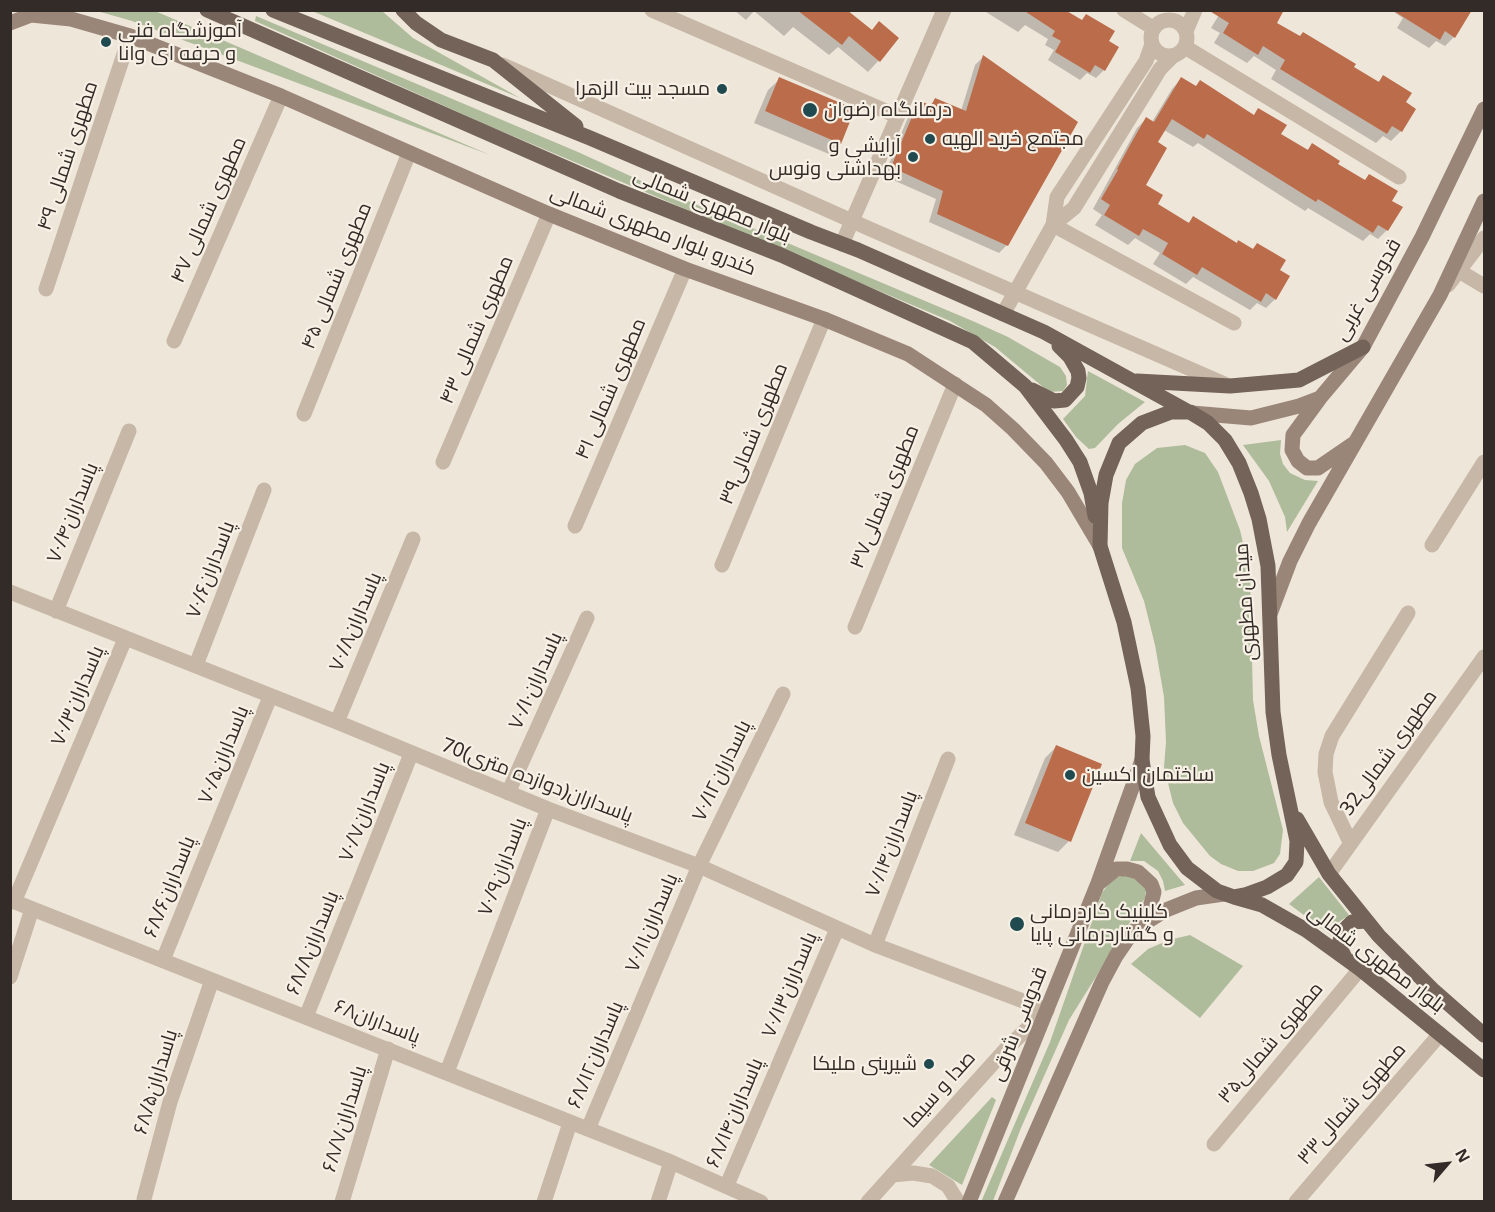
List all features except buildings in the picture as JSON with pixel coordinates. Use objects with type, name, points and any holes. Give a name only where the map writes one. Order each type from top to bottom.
[{"type":"main road","name":"بلوار مطهری شمالی","points":[[207,10],[619,191],[781,255],[973,342],[1025,386],[1080,462],[1091,494],[1100,546]]},
{"type":"main road","name":"بلوار مطهری شمالی","points":[[273,10],[590,138],[1003,314],[1044,332],[1190,412]]},
{"type":"main road","points":[[403,10],[416,23],[441,40],[493,60],[590,138]]},
{"type":"main road","name":"کندرو بلوار مطهری شمالی","points":[[10,23],[31,15],[71,19],[130,36],[281,96],[549,214],[685,268],[824,319],[908,354],[986,405],[1046,463],[1068,492],[1100,546]]},
{"type":"main road","name":"قدوسی غربی","points":[[1358,440],[1318,468],[1307,468],[1298,462],[1292,450],[1293,435],[1362,347],[1422,237],[1485,109]]},
{"type":"main road","points":[[1270,614],[1299,542],[1440,295],[1485,201]]},
{"type":"main road","points":[[1025,386],[1054,402],[1065,400],[1077,387],[1078,371],[1071,357],[1044,332]]},
{"type":"main road","points":[[1133,381],[1230,386],[1299,381],[1362,347]]},
{"type":"main road","points":[[1229,896],[1206,884],[1187,868],[1170,845],[1148,797],[1142,760],[1143,736],[1138,688],[1124,622],[1100,546],[1101,503],[1106,475],[1119,443],[1153,417],[1171,412],[1190,412],[1251,418],[1299,406],[1320,398]]},
{"type":"main road","name":"میدان مطهری","points":[[1190,412],[1208,423],[1225,440],[1239,463],[1260,519],[1268,566],[1273,712],[1288,806],[1297,841],[1296,862],[1287,875],[1245,895],[1229,896]]},
{"type":"main road","name":"قدوسی شرقی","points":[[969,1202],[1098,883],[1142,760]]},
{"type":"main road","name":"بلوار مطهرى شمالى","points":[[1288,806],[1329,874],[1366,921],[1434,991],[1485,1035]]},
{"type":"main road","points":[[1005,1202],[1102,982],[1116,956],[1151,904],[1154,892],[1151,884],[1138,872],[1127,868],[1116,869],[1098,883]]},
{"type":"main road","points":[[1137,928],[1166,910],[1196,898],[1229,896]]},
{"type":"main road","name":"بلوار مطهرى شمالى","points":[[1229,896],[1262,905],[1279,914],[1345,958],[1485,1071]]},
{"type":"main road","points":[[1345,958],[1339,945],[1342,932],[1352,922],[1366,921]]},
{"type":"street","points":[[652,10],[897,116]]},
{"type":"street","points":[[842,244],[944,10]]},
{"type":"street","points":[[1124,10],[1153,28]]},
{"type":"street","points":[[1053,225],[1074,208],[1160,69],[1179,52],[1196,10]]},
{"type":"street","points":[[1186,31],[1172,15],[1153,28],[1150,39],[1158,53],[1179,52],[1399,177]]},
{"type":"street","name":"مطهرى شمالى ۴۹","points":[[46,289],[130,36]]},
{"type":"street","points":[[1003,314],[1053,225],[1057,197],[1146,61],[1152,44]]},
{"type":"street","points":[[493,60],[1230,386]]},
{"type":"street","name":"مطهرى شمالى ۴۷","points":[[174,340],[281,96]]},
{"type":"street","points":[[1094,140],[1109,150]]},
{"type":"street","name":"مطهرى شمالى ۴۵","points":[[304,414],[409,153]]},
{"type":"street","name":"مطهرى شمالى ۴۳","points":[[443,462],[549,214]]},
{"type":"street","points":[[1053,225],[1234,322]]},
{"type":"street","points":[[1440,295],[1485,238]]},
{"type":"street","name":"۴۱ مطهرى شمالى","points":[[575,526],[685,268]]},
{"type":"street","points":[[1459,271],[1485,286]]},
{"type":"street","name":"مطهرى شمالى۳۹","points":[[722,565],[824,319]]},
{"type":"street","name":"مطهرى شمالى۳۷","points":[[855,627],[955,384]]},
{"type":"street","name":"پاسداران۷۰/۴","points":[[56,611],[129,431]]},
{"type":"street","points":[[1431,545],[1485,462]]},
{"type":"street","name":"پاسداران۷۰/۶","points":[[196,665],[264,490]]},
{"type":"street","name":"پاسداران۷۰/۸","points":[[337,722],[413,539]]},
{"type":"street","name":"70پاسداران(دوازده متری)","points":[[10,592],[196,665],[548,809],[699,866],[875,945],[1047,1010]]},
{"type":"street","points":[[1350,842],[1331,802],[1325,772],[1326,754],[1332,736],[1408,613]]},
{"type":"street","name":"پاسداران۷۰/۱۰","points":[[508,793],[587,618]]},
{"type":"street","name":"پاسداران۷۰/۳","points":[[12,901],[125,639]]},
{"type":"street","name":"32مطهرى شمالى","points":[[1329,874],[1485,657]]},
{"type":"street","name":"پاسداران۷۰/۱۲","points":[[699,866],[783,694]]},
{"type":"street","name":"پاسداران۷۰/۵","points":[[216,829],[270,697]]},
{"type":"street","name":"پاسداران۷۰/۷","points":[[359,885],[411,754]]},
{"type":"street","name":"پاسداران۷۰/۱۴","points":[[875,945],[948,759]]},
{"type":"street","name":"پاسداران۷۰/۹","points":[[447,1072],[548,809]]},
{"type":"street","name":"پاسداران۶۸/۶","points":[[163,960],[216,829]]},
{"type":"street","name":"پاسداران۷۰/۱۱","points":[[644,997],[699,866]]},
{"type":"street","name":"پاسداران۶۸/۸","points":[[306,1017],[359,885]]},
{"type":"street","name":"پاسداران۶۸","points":[[12,901],[447,1072],[727,1185],[762,1202]]},
{"type":"street","points":[[10,977],[32,909]]},
{"type":"street","name":"پاسداران۷۰/۱۳","points":[[782,1057],[837,929]]},
{"type":"street","name":"مطهرى شمالى۳۵","points":[[1214,1144],[1360,969]]},
{"type":"street","name":"پاسداران۶۸/۵","points":[[144,1199],[170,1102],[212,980]]},
{"type":"street","name":"پاسداران۶۸/۱۲","points":[[588,1129],[644,997]]},
{"type":"street","name":"صدا و سیما","points":[[868,1202],[1005,1050],[1047,1010]]},
{"type":"street","name":"مطهرى شمالى۳۳","points":[[1296,1202],[1440,1034]]},
{"type":"street","name":"پاسداران۶۸/۷","points":[[342,1202],[388,1049]]},
{"type":"street","name":"پاسداران۶۸/۱۴","points":[[727,1185],[782,1057]]},
{"type":"street","points":[[544,1202],[570,1123]]},
{"type":"street","points":[[658,1202],[671,1162]]},
{"type":"street","points":[[892,1175],[913,1173],[932,1176],[948,1186],[958,1202]]},
{"type":"green space","points":[[97,11],[155,11],[490,155],[132,21]]},
{"type":"green space","points":[[312,11],[382,11],[413,38],[520,98]]},
{"type":"green space","points":[[256,16],[1008,337],[1060,367],[1066,376],[1067,385],[1063,391],[1049,392],[995,347],[950,321],[487,125],[255,21]]},
{"type":"green space","points":[[1088,371],[1145,402],[1118,424],[1095,448],[1089,449],[1076,437],[1063,419],[1085,396]]},
{"type":"green space","points":[[1281,440],[1280,454],[1283,464],[1290,473],[1305,480],[1318,481],[1287,532],[1285,517],[1269,481],[1243,445]]},
{"type":"green space","points":[[1185,445],[1205,453],[1218,472],[1240,530],[1250,573],[1253,700],[1259,736],[1283,830],[1280,854],[1274,863],[1253,871],[1238,871],[1221,864],[1210,856],[1183,823],[1173,803],[1164,767],[1166,742],[1164,697],[1155,645],[1144,601],[1122,548],[1122,503],[1126,480],[1135,464],[1157,448]]},
{"type":"green space","points":[[1141,833],[1185,885],[1165,891],[1158,871],[1144,861],[1130,861]]},
{"type":"green space","points":[[1127,875],[1139,880],[1146,890],[1145,898],[1069,1020],[1021,1128],[993,1201],[981,1202],[1050,1042],[1102,893],[1117,877]]},
{"type":"green space","points":[[1319,877],[1349,915],[1336,924],[1332,936],[1289,904]]},
{"type":"green space","points":[[1190,935],[1243,966],[1200,1018],[1131,964],[1148,949],[1169,940]]},
{"type":"green space","points":[[992,1097],[996,1100],[962,1185],[929,1165]]},
{"type":"place","name":"آموزشگاه فنی و حرفه ای وانا","points":[[106,42]]},
{"type":"place","name":"مسجد بیت الزهرا","points":[[722,89]]},
{"type":"place","name":"درمانگاه رضوان","points":[[810,110]]},
{"type":"place","name":"مجتمع خرید الهیه","points":[[930,139]]},
{"type":"place","name":"آرایشی و بهداشتی ونوس","points":[[913,157]]},
{"type":"place","name":"ساختمان اکسین","points":[[1070,775]]},
{"type":"place","name":"کلینیک کاردرمانی و گفتاردرمانی پایا","points":[[1017,924]]},
{"type":"place","name":"شیرینى ملیکا","points":[[929,1064]]}]
